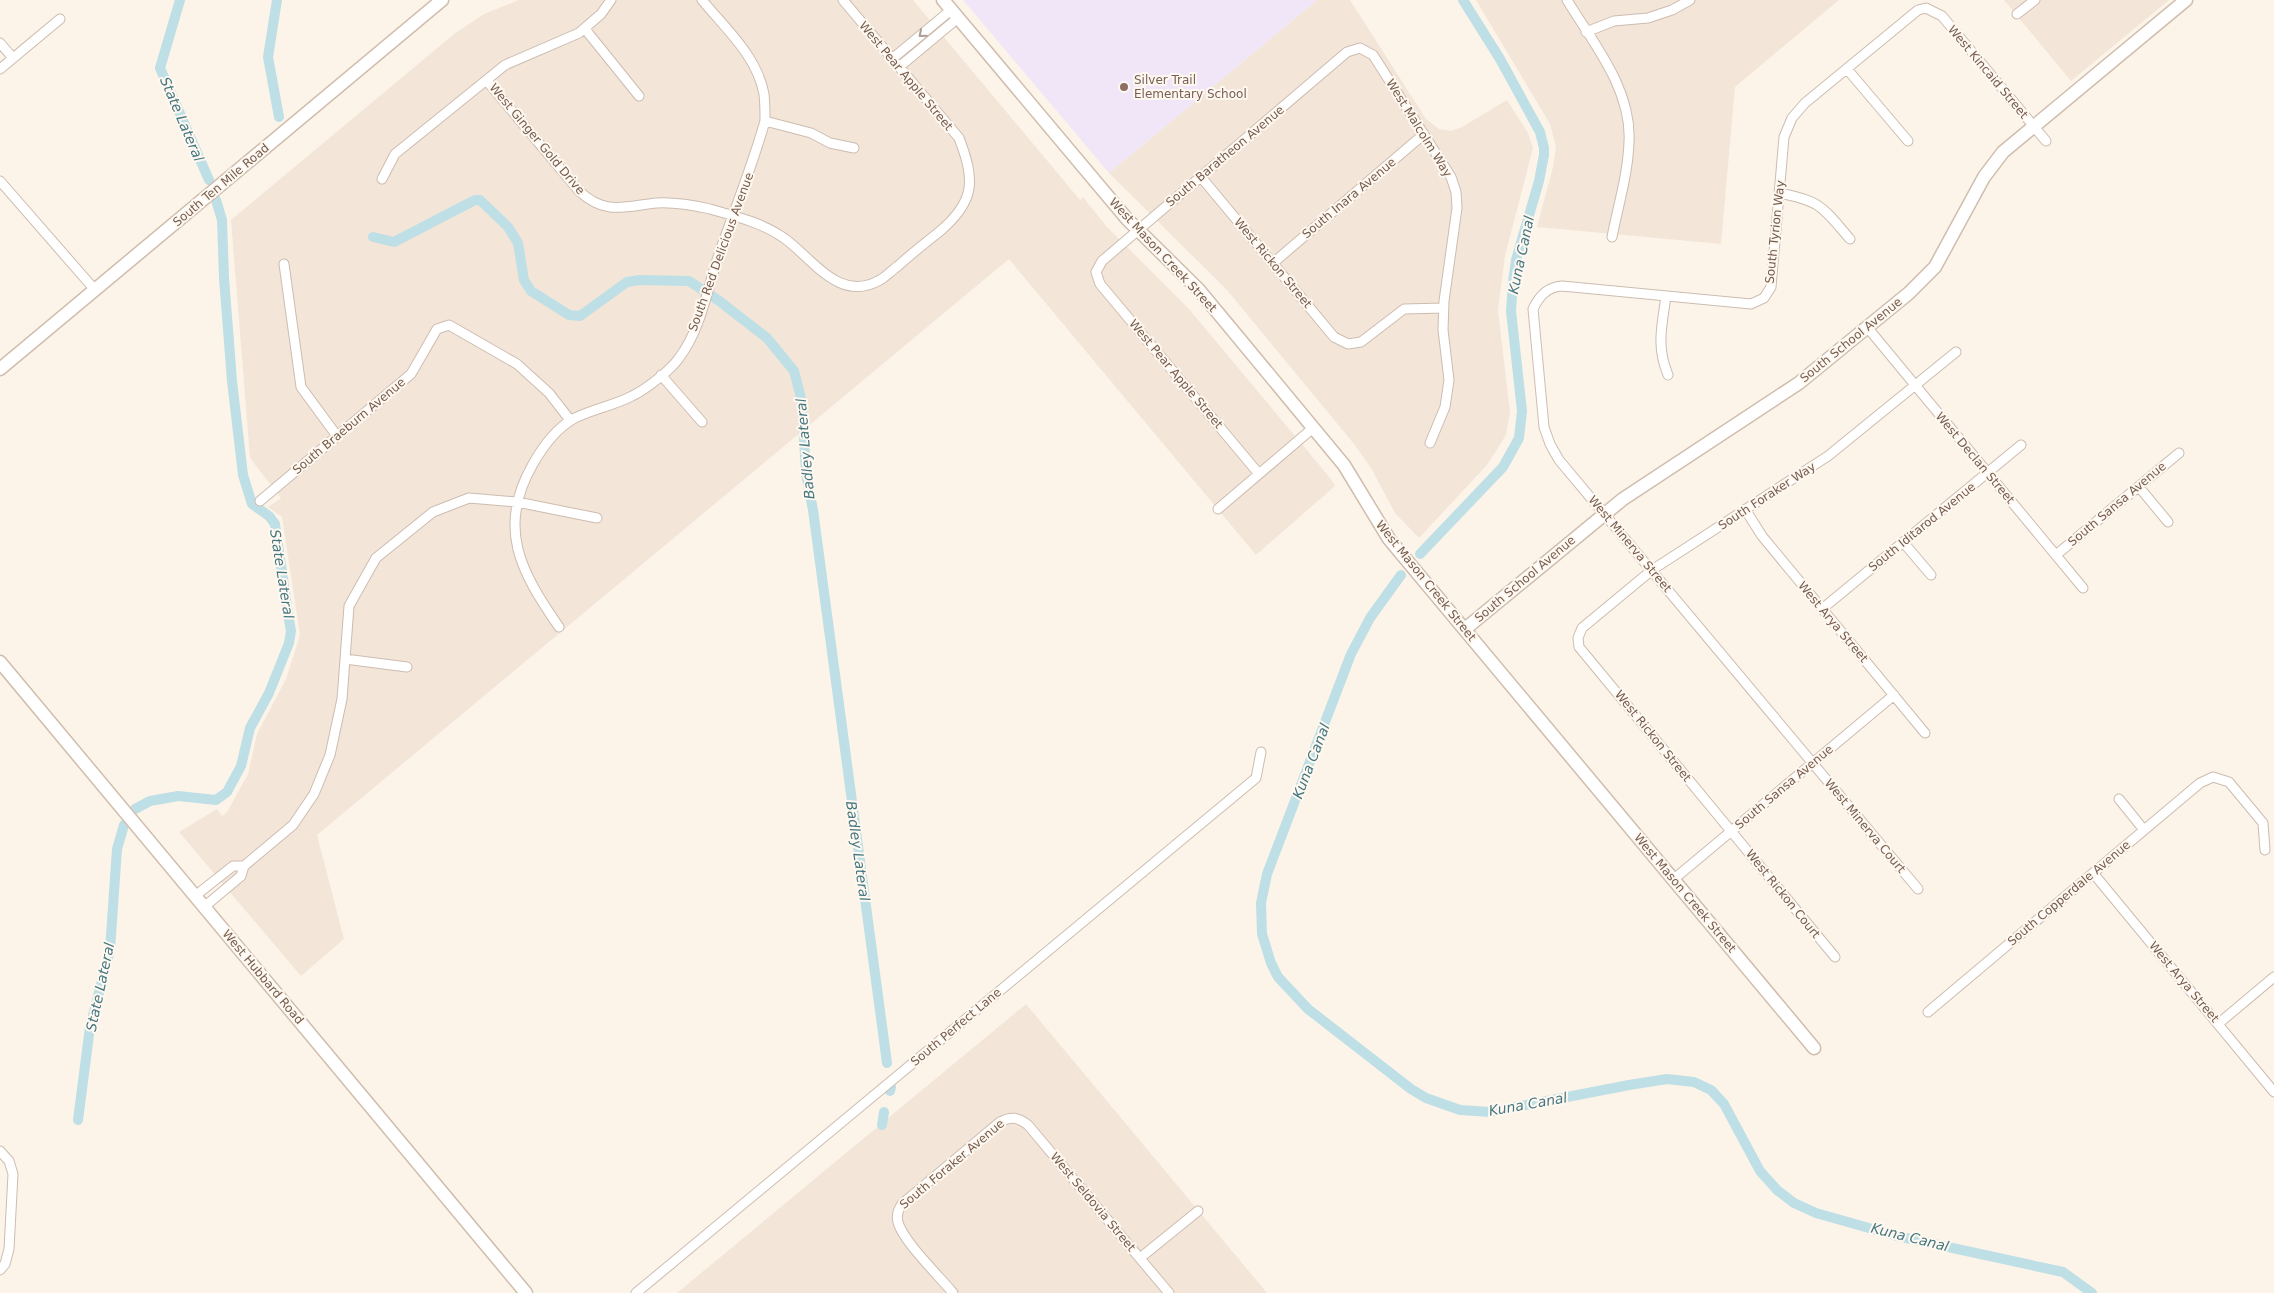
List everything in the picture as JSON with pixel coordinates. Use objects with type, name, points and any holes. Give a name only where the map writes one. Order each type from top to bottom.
[{"type":"street","name":"South Ten Mile Road","points":[[0,369],[442,0]]},
{"type":"street","points":[[382,180],[395,154],[505,65],[585,29],[601,14],[611,0]]},
{"type":"street","name":"South Red Delicious Avenue","points":[[559,627],[533,588],[521,561],[514,531],[517,502],[525,478],[540,452],[570,420],[633,396],[679,359],[694,331],[766,121],[764,93],[756,70],[748,55],[702,0]]},
{"type":"street","name":"West Pear Apple Street","points":[[843,0],[959,138],[968,163],[971,184],[963,205],[952,220],[880,280],[860,287]]},
{"type":"street","points":[[1567,0],[1616,81],[1624,101],[1629,144],[1612,237]]},
{"type":"street","points":[[1586,32],[1614,21],[1648,18],[1672,10],[1690,0]]},
{"type":"street","points":[[2017,14],[2035,0]]},
{"type":"street","name":"South School Avenue","points":[[1465,629],[1604,514],[1668,468],[1762,409],[1799,383],[1909,293],[1934,267],[1992,164],[2003,152],[2186,0]]},
{"type":"street","name":"West Kincaid Street","points":[[1926,8],[1942,16],[2046,140]]},
{"type":"street","name":"South Tyrion Way","points":[[1545,292],[1553,287],[1562,286],[1751,304],[1764,298],[1770,287],[1784,137],[1792,118],[1805,103],[1912,14],[1926,8]]},
{"type":"street","points":[[892,59],[951,9]]},
{"type":"street","points":[[899,67],[951,9]]},
{"type":"street","name":"West Mason Creek Street","points":[[951,9],[1138,230],[1199,290],[1344,464],[1389,539],[1814,1048]]},
{"type":"street","points":[[0,69],[60,19]]},
{"type":"street","points":[[585,29],[639,96]]},
{"type":"street","points":[[0,43],[13,58]]},
{"type":"street","name":"South Baratheon Avenue","points":[[1096,272],[1102,261],[1347,52],[1360,48]]},
{"type":"street","name":"West Malcolm Way","points":[[1360,48],[1373,55],[1451,177],[1456,192],[1457,208],[1444,308],[1443,330],[1449,380],[1445,407],[1430,443]]},
{"type":"street","points":[[1847,69],[1908,141]]},
{"type":"street","name":"West Ginger Gold Drive","points":[[487,80],[579,191],[590,200],[601,206],[613,208],[658,203],[685,203],[733,216],[780,236],[800,250],[829,278],[845,285],[860,287]]},
{"type":"street","points":[[766,121],[811,133],[830,143],[854,148]]},
{"type":"street","name":"South Inara Avenue","points":[[1273,263],[1424,134]]},
{"type":"street","name":"West Rickon Street","points":[[1201,177],[1334,337],[1348,344],[1361,342],[1404,308],[1444,308]]},
{"type":"street","points":[[0,181],[95,290]]},
{"type":"street","points":[[1780,193],[1815,202],[1824,209],[1850,240]]},
{"type":"street","points":[[284,264],[301,387],[337,436]]},
{"type":"street","name":"West Pear Apple Street","points":[[1096,272],[1100,284],[1259,474]]},
{"type":"street","name":"West Minerva Street","points":[[1545,292],[1532,309],[1544,427],[1550,444],[1559,460],[1813,763]]},
{"type":"street","points":[[1666,296],[1660,347],[1668,375]]},
{"type":"street","name":"South Braeburn Avenue","points":[[260,501],[411,374],[437,330],[449,325],[518,364],[549,392],[570,420]]},
{"type":"street","name":"West Declan Street","points":[[1867,327],[2083,588]]},
{"type":"street","name":"South Foraker Way","points":[[1578,638],[1582,628],[1652,570],[1828,456],[1956,352]]},
{"type":"street","points":[[661,375],[702,422]]},
{"type":"street","points":[[1218,509],[1313,428]]},
{"type":"street","name":"South Iditarod Avenue","points":[[1822,609],[2021,445]]},
{"type":"street","name":"South Sansa Avenue","points":[[2056,555],[2179,453]]},
{"type":"street","points":[[2138,487],[2168,522]]},
{"type":"street","points":[[204,907],[242,876],[244,866],[293,825],[314,794],[330,755],[342,699],[349,606],[376,558],[433,512],[469,498],[517,502],[597,518]]},
{"type":"street","name":"West Arya Street","points":[[1745,510],[1762,536],[1925,732]]},
{"type":"street","points":[[1903,542],[1931,575]]},
{"type":"street","name":"West Rickon Street","points":[[1578,638],[1580,647],[1732,831]]},
{"type":"street","points":[[345,659],[407,667]]},
{"type":"street","name":"West Hubbard Road","points":[[0,662],[526,1293]]},
{"type":"street","name":"South Sansa Avenue","points":[[1674,879],[1894,695]]},
{"type":"street","name":"South Perfect Lane","points":[[636,1293],[1256,778],[1261,752]]},
{"type":"street","name":"West Minerva Court","points":[[1813,763],[1918,889]]},
{"type":"street","name":"South Copperdale Avenue","points":[[1928,1012],[2200,783],[2213,777],[2229,782],[2262,823],[2265,850]]},
{"type":"street","points":[[2119,799],[2144,830]]},
{"type":"street","name":"West Rickon Court","points":[[1732,831],[1835,957]]},
{"type":"street","points":[[195,896],[233,866],[244,866]]},
{"type":"street","name":"West Arya Street","points":[[2093,873],[2274,1092]]},
{"type":"street","points":[[2218,1024],[2274,977]]},
{"type":"street","name":"South Foraker Avenue","points":[[953,1293],[901,1231],[896,1216],[902,1204],[1000,1122],[1013,1117]]},
{"type":"street","name":"West Seldovia Street","points":[[1013,1117],[1021,1119],[1028,1124],[1169,1293]]},
{"type":"street","points":[[0,1151],[12,1168],[9,1249],[5,1264],[0,1270]]},
{"type":"street","points":[[1140,1258],[1198,1211]]},
{"type":"shaded area","points":[[519,0],[913,0],[1080,200],[1083,197],[1107,227],[1189,309],[1335,486],[1256,555],[1009,259],[317,835],[344,939],[301,976],[179,832],[217,809],[222,816],[227,812],[248,774],[257,734],[286,679],[300,635],[282,517],[268,507],[281,498],[250,458],[231,220],[454,34],[484,14]]},
{"type":"shaded area","name":"Silver Trail Elementary School","points":[[963,0],[1317,0],[1109,173]]},
{"type":"shaded area","points":[[1317,0],[1350,0],[1426,119],[1439,129],[1451,131],[1462,127],[1507,100],[1528,133],[1533,148],[1505,256],[1498,310],[1510,412],[1506,435],[1487,465],[1419,538],[1395,513],[1371,468],[1354,444],[1227,290],[1109,173]]},
{"type":"shaded area","points":[[1476,0],[1839,0],[1735,87],[1721,244],[1537,227],[1553,167],[1556,147],[1550,124]]},
{"type":"shaded area","points":[[2004,0],[2169,0],[2071,81]]},
{"type":"shaded area","points":[[1026,1004],[1267,1293],[677,1293]]},
{"type":"waterway","name":"State Lateral","points":[[180,0],[160,68],[209,180]]},
{"type":"waterway","name":"Badley Lateral","points":[[277,0],[268,57],[279,117]]},
{"type":"waterway","name":"Kuna Canal","points":[[1420,554],[1503,467],[1519,438],[1522,411],[1511,311],[1513,282],[1516,260],[1539,181],[1544,155],[1540,132],[1500,59],[1463,0]]},
{"type":"waterway","name":"State Lateral","points":[[135,809],[150,801],[178,796],[216,800],[227,792],[241,766],[250,728],[269,693],[289,643],[291,631],[275,524],[269,516],[252,504],[243,475],[232,381],[224,278],[222,220],[216,200]]},
{"type":"waterway","name":"Badley Lateral","points":[[373,237],[394,242],[475,200],[480,200],[508,227],[518,243],[524,280],[531,291],[569,315],[580,316],[627,282],[640,280],[689,281],[718,300],[767,338],[794,371],[802,402],[806,474],[813,510],[887,1063]]},
{"type":"waterway","name":"Kuna Canal","points":[[1401,575],[1370,618],[1351,654],[1267,874],[1261,903],[1262,934],[1271,963],[1278,977],[1308,1009],[1411,1089],[1426,1098],[1460,1110],[1490,1112],[1667,1079],[1694,1082],[1711,1090],[1724,1104],[1760,1171],[1777,1190],[1794,1203],[1816,1213],[1897,1236],[2063,1272],[2092,1293]]},
{"type":"waterway","name":"State Lateral","points":[[78,1120],[90,1027],[110,950],[117,849],[124,825]]},
{"type":"waterway","name":"Badley Lateral","points":[[890,1091],[891,1087]]},
{"type":"waterway","name":"Badley Lateral","points":[[882,1125],[884,1112]]},
{"type":"place","name":"Silver Trail Elementary School","points":[[1124,87]]}]
